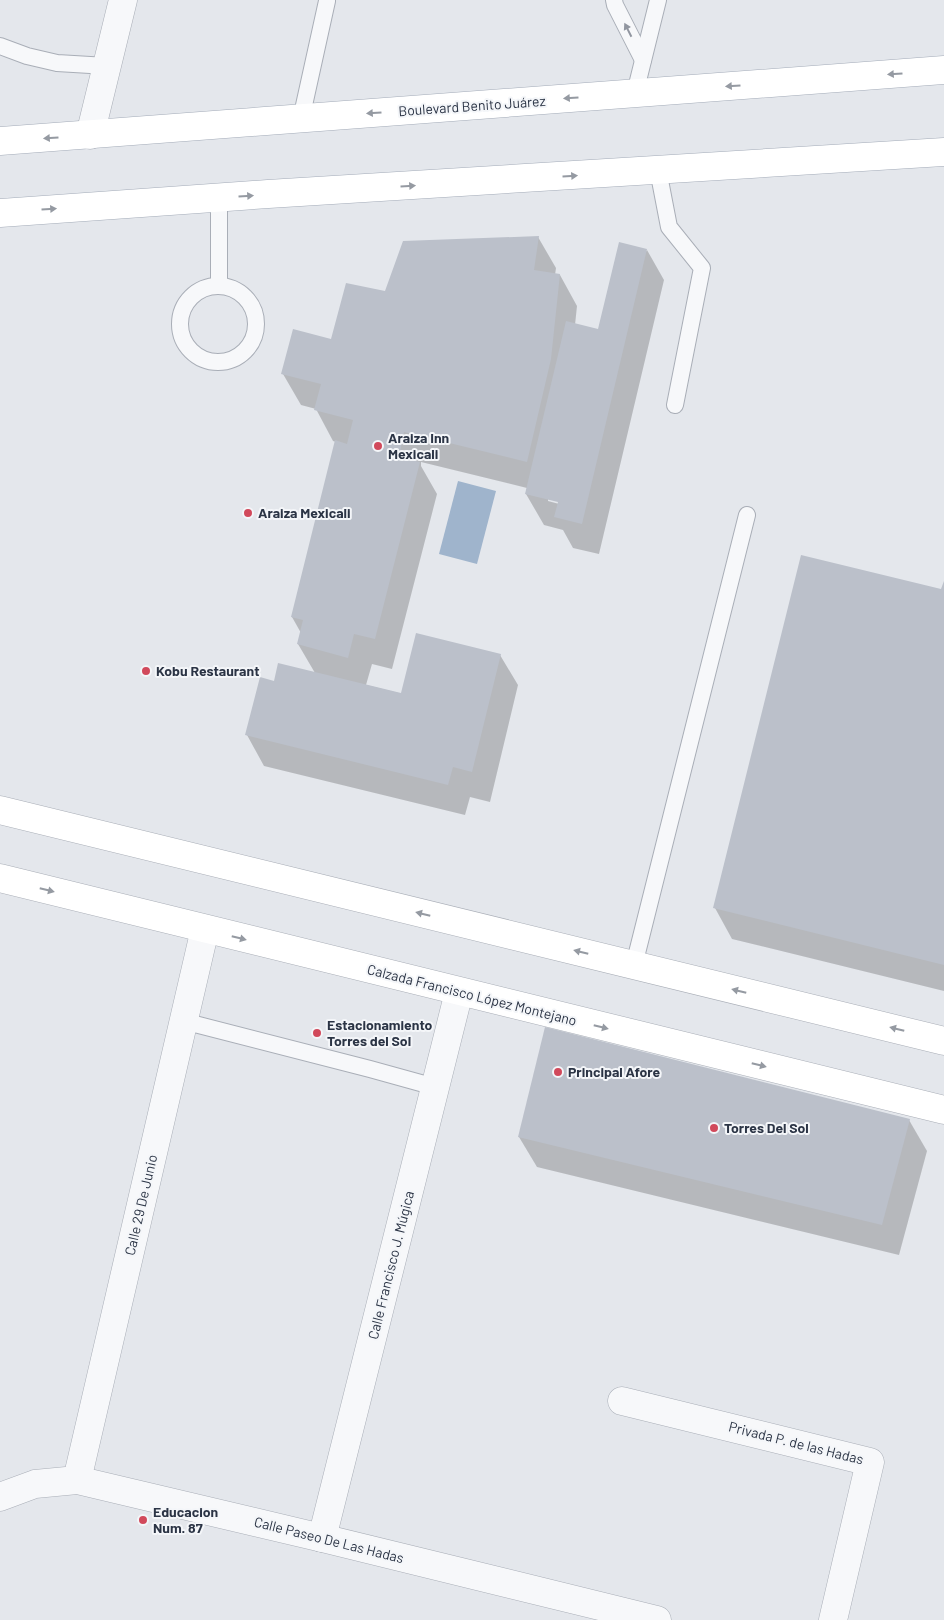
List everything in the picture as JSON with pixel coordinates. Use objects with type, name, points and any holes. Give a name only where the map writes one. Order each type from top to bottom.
[{"type":"main road","name":"Boulevard Benito Juárez","points":[[0,141],[944,70]]},
{"type":"main road","points":[[0,213],[944,152]]},
{"type":"main road","points":[[0,810],[944,1041]]},
{"type":"main road","name":"Calzada Francisco López Montejano","points":[[0,878],[459,992],[942,1106]]},
{"type":"street","points":[[90,135],[123,0]]},
{"type":"street","name":"Calle 29 De Junio","points":[[77,1480],[205,929]]},
{"type":"street","name":"Calle Francisco J. Múgica","points":[[322,1538],[459,992]]},
{"type":"street","name":"Privada P. de las Hadas","points":[[622,1401],[870,1462],[833,1620]]},
{"type":"street","name":"Calle Paseo De Las Hadas","points":[[0,1497],[35,1484],[77,1480],[657,1620]]},
{"type":"lane","points":[[614,0],[615,6],[643,60]]},
{"type":"lane","points":[[635,93],[658,0]]},
{"type":"lane","points":[[301,119],[327,1]]},
{"type":"lane","points":[[0,46],[27,56],[57,63],[107,66]]},
{"type":"lane","points":[[658,170],[669,228],[702,268],[675,405]]},
{"type":"lane","points":[[219,198],[219,284]]},
{"type":"lane","points":[[219,284],[236,289],[250,302],[257,319],[255,338],[244,353],[227,362],[208,361],[192,352],[182,337],[180,318],[186,301],[200,289],[219,284]]},
{"type":"lane","points":[[634,965],[747,515]]},
{"type":"lane","points":[[183,1021],[370,1069],[435,1088]]},
{"type":"water","points":[[458,481],[496,491],[477,564],[439,554]]},
{"type":"building","points":[[539,236],[534,270],[560,274],[551,359],[527,462],[404,432],[399,457],[420,462],[375,639],[354,634],[348,658],[297,644],[303,620],[291,617],[335,440],[347,444],[353,420],[314,410],[321,384],[281,374],[293,329],[331,339],[346,283],[385,291],[403,241]]},
{"type":"building","points":[[619,242],[647,249],[582,524],[554,517],[558,502],[525,494],[566,321],[598,329]]},
{"type":"building","points":[[801,555],[941,589],[944,581],[944,965],[713,908]]},
{"type":"building","points":[[416,633],[501,654],[472,772],[453,767],[448,785],[245,735],[260,677],[274,681],[278,663],[401,693]]},
{"type":"building","name":"Torres Del Sol","points":[[545,1027],[910,1119],[882,1225],[518,1137]]},
{"type":"place","name":"Araiza Inn Mexicali","points":[[378,446]]},
{"type":"place","name":"Araiza Mexicali","points":[[248,513]]},
{"type":"place","name":"Kobu Restaurant","points":[[146,671]]},
{"type":"place","name":"Estacionamiento Torres del Sol","points":[[317,1033]]},
{"type":"place","name":"Principal Afore","points":[[558,1072]]},
{"type":"place","name":"Torres Del Sol","points":[[714,1128]]},
{"type":"place","name":"Educacion Num. 87","points":[[143,1520]]}]
